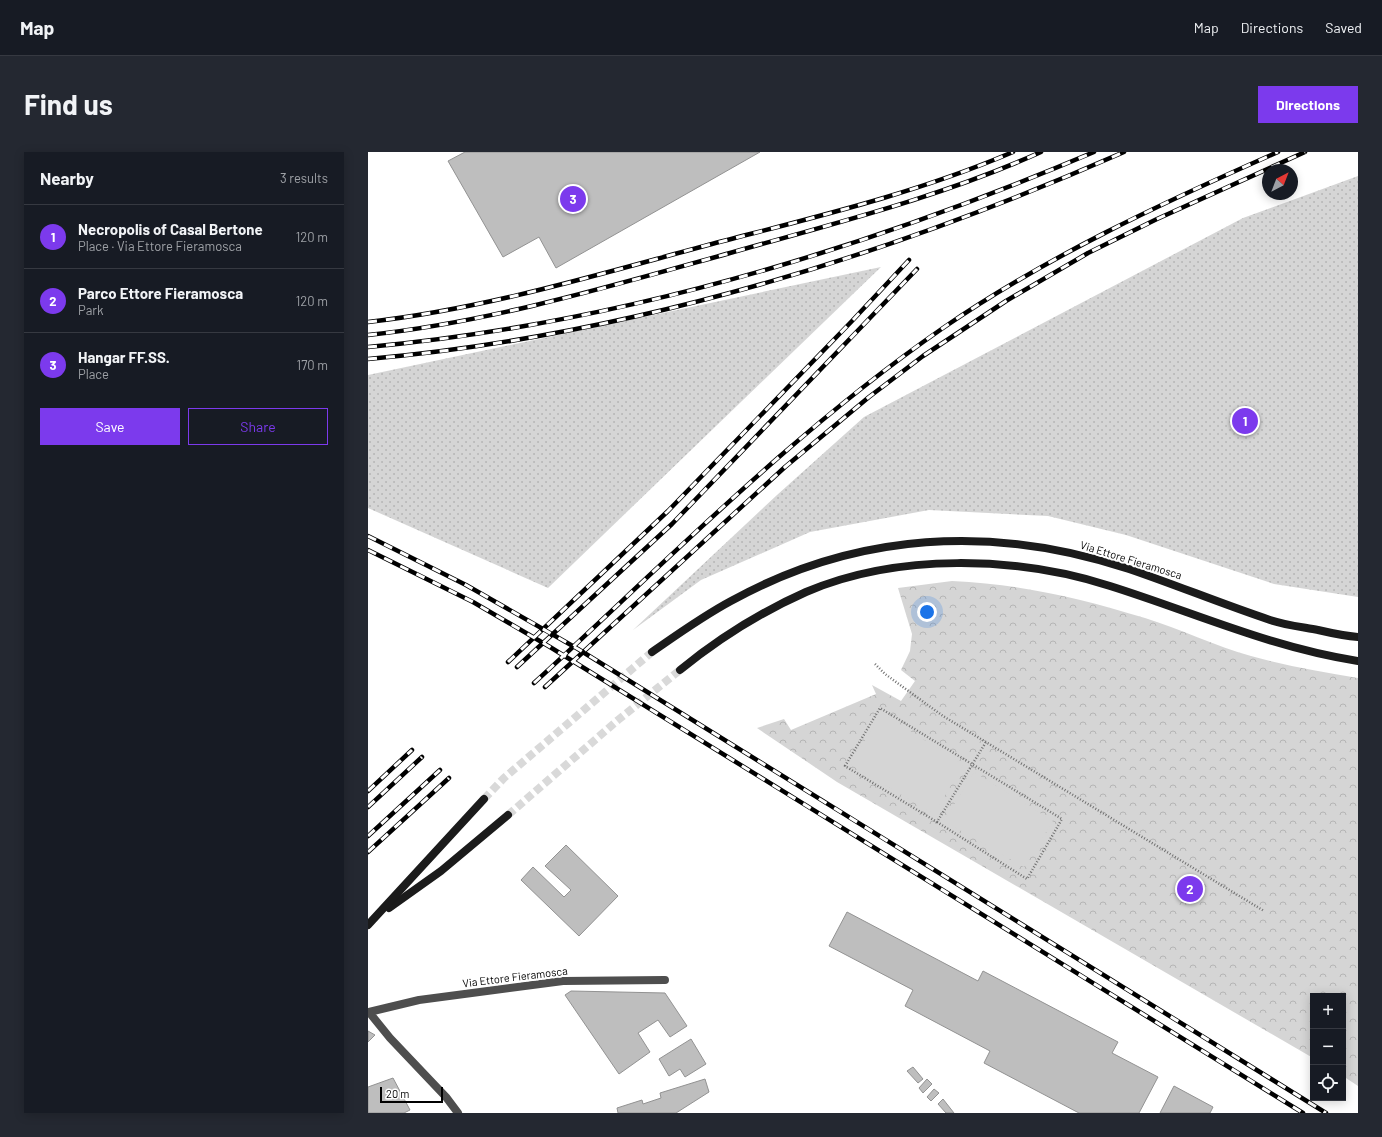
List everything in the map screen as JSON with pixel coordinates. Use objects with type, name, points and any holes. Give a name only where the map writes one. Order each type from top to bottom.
[{"type":"street","name":"Via Ettore Fieramosca","points":[[652,652],[730,601],[769,582],[808,566],[856,552],[891,545],[958,540],[1034,545],[1096,559],[1165,581],[1272,620],[1358,637]]},
{"type":"street","points":[[680,670],[732,631],[786,602],[824,586],[874,572],[902,568],[969,564],[1022,568],[1071,576],[1108,585],[1296,649],[1358,661]]},
{"type":"street","points":[[377,917],[484,799]]},
{"type":"street","points":[[368,925],[441,871],[508,815]]},
{"type":"street","name":"Via Ettore Fieramosca","points":[[368,1011],[419,1000],[563,981],[665,980]]},
{"type":"street","points":[[368,1011],[390,1038],[446,1097],[458,1113]]},
{"type":"path","points":[[875,664],[885,674],[943,716],[1264,911]]},
{"type":"path","points":[[880,708],[1062,819],[1027,879],[937,822],[845,766],[880,708]]},
{"type":"path","points":[[937,822],[986,742]]},
{"type":"green space","points":[[1358,176],[1358,597],[1274,584],[1126,535],[1048,516],[929,510],[810,532],[701,580],[633,630],[777,495],[864,417],[1243,218],[1292,200],[1298,200],[1298,198]]},
{"type":"green space","points":[[881,267],[548,588],[368,508],[368,375]]},
{"type":"green space","points":[[952,581],[1002,585],[1050,593],[1097,604],[1145,618],[1264,660],[1358,678],[1358,1086],[1346,1078],[1346,993],[1310,993],[1310,1056],[837,782],[757,728],[784,719],[791,730],[876,694],[872,685],[901,701],[915,681],[901,670],[910,651],[912,634],[898,588]]},
{"type":"green space","points":[[881,712],[963,765],[934,814],[851,765]]},
{"type":"green space","points":[[974,772],[1053,821],[1024,867],[944,821]]},
{"type":"building","points":[[465,152],[760,152],[556,268],[539,237],[503,257],[448,161]]},
{"type":"building","points":[[566,845],[618,896],[579,936],[521,880],[533,867],[564,897],[571,890],[545,866]]},
{"type":"building","points":[[847,912],[978,981],[983,971],[1118,1042],[1112,1053],[1158,1077],[1139,1113],[1079,1113],[984,1063],[990,1051],[905,1006],[913,990],[829,946]]},
{"type":"building","points":[[571,991],[665,993],[687,1026],[670,1037],[658,1020],[638,1033],[650,1052],[619,1074],[565,995]]},
{"type":"building","points":[[368,1031],[375,1035],[368,1042]]},
{"type":"building","points":[[691,1039],[706,1064],[685,1077],[680,1069],[669,1076],[659,1059]]},
{"type":"building","points":[[913,1067],[923,1079],[918,1083],[907,1071]]},
{"type":"building","points":[[393,1078],[410,1110],[404,1113],[368,1113],[368,1087]]},
{"type":"building","points":[[705,1079],[709,1092],[676,1113],[618,1113],[617,1108],[642,1100],[643,1104],[661,1098],[660,1093]]},
{"type":"building","points":[[927,1079],[932,1084],[923,1093],[919,1088]]},
{"type":"building","points":[[1174,1086],[1213,1107],[1210,1113],[1160,1113]]},
{"type":"building","points":[[934,1089],[939,1093],[931,1101],[927,1097]]},
{"type":"building","points":[[943,1099],[954,1113],[946,1113],[938,1104]]},
{"type":"tunnel","points":[[484,799],[504,778],[652,652]]},
{"type":"tunnel","points":[[508,815],[618,720],[680,670]]},
{"type":"railway","points":[[368,322],[454,309],[582,279],[901,193],[976,167],[1013,152]]},
{"type":"railway","points":[[368,335],[414,329],[505,312],[550,302],[641,278],[809,231],[926,196],[965,183],[1041,152]]},
{"type":"railway","points":[[368,347],[462,336],[555,321],[647,301],[738,278],[829,251],[918,221],[1007,188],[1094,152]]},
{"type":"railway","points":[[368,359],[466,348],[563,332],[659,311],[754,286],[849,258],[942,225],[1034,190],[1124,152]]},
{"type":"railway","points":[[534,683],[732,498],[783,453],[888,368],[943,328],[1023,277],[1106,232],[1191,191],[1278,152]]},
{"type":"railway","points":[[545,687],[785,467],[869,397],[923,356],[1006,301],[1088,253],[1157,219],[1305,152]]},
{"type":"railway","points":[[508,662],[668,511],[909,260]]},
{"type":"railway","points":[[517,667],[672,524],[917,269]]},
{"type":"railway","points":[[368,536],[466,585],[578,649],[1326,1113]]},
{"type":"railway","points":[[368,550],[473,602],[550,647],[1303,1113]]},
{"type":"railway","points":[[368,791],[412,750]]},
{"type":"railway","points":[[368,807],[422,757]]},
{"type":"railway","points":[[368,836],[440,770]]},
{"type":"railway","points":[[368,852],[449,778]]},
{"type":"place","name":"Hangar FF.SS.","points":[[573,199]]},
{"type":"place","name":"Necropolis of Casal Bertone","points":[[1245,421]]},
{"type":"place","name":"Parco Ettore Fieramosca","points":[[1190,889]]}]
